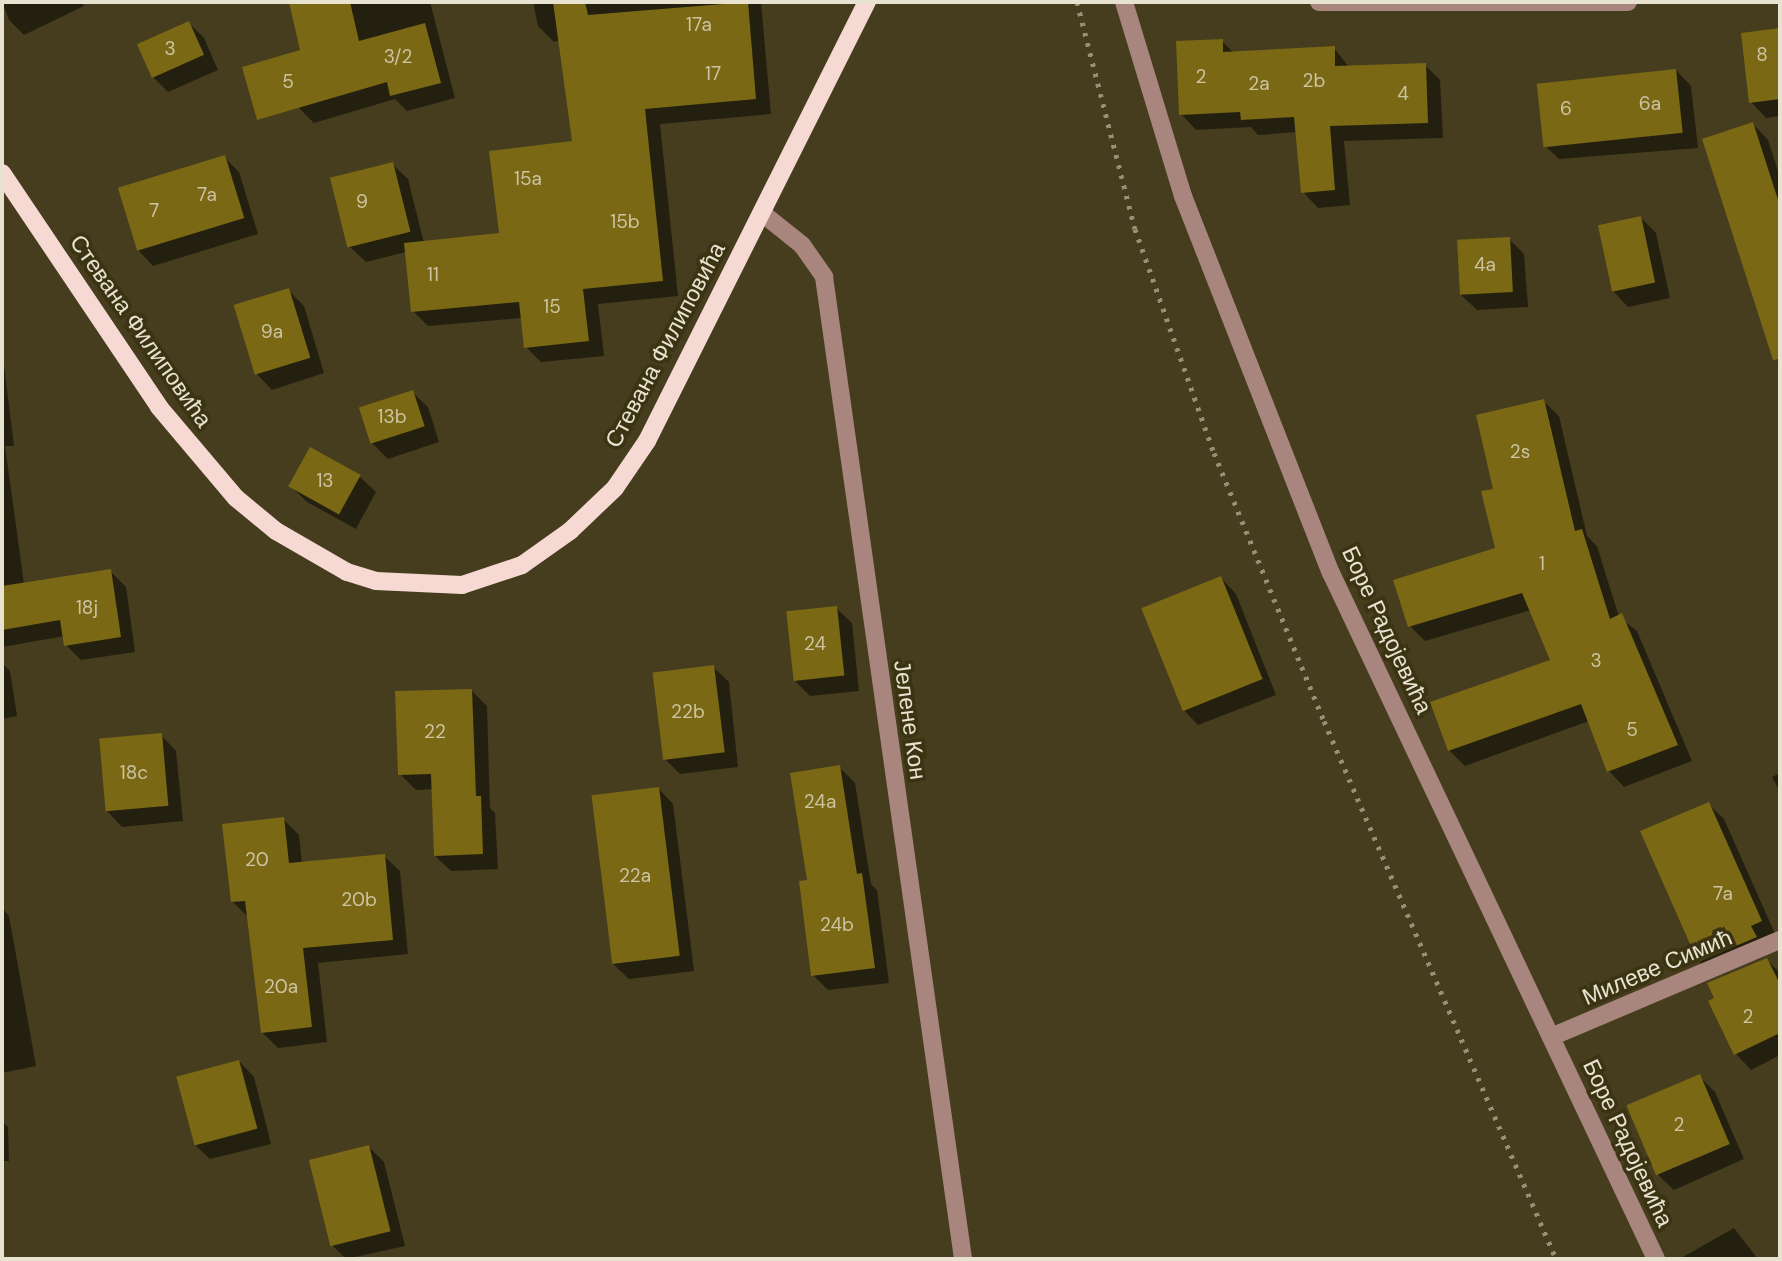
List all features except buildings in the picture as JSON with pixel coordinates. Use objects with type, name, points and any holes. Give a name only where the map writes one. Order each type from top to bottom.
[{"type":"main road","name":"Стевана Филиповића","points":[[2,173],[159,407],[236,498],[276,530],[347,572],[376,581],[462,585],[522,565],[570,531],[615,488],[647,441],[867,2]]},
{"type":"street","name":"Боре Радојевића","points":[[1124,2],[1184,196],[1273,433],[1331,573],[1656,1259]]},
{"type":"street","points":[[1319,2],[1628,2]]},
{"type":"street","name":"Јелене Кон","points":[[762,213],[802,245],[824,276],[964,1259]]},
{"type":"street","name":"Милеве Симић","points":[[1551,1037],[1780,940]]},
{"type":"railway","points":[[1077,2],[1135,229],[1214,453],[1324,721],[1556,1259]]}]
